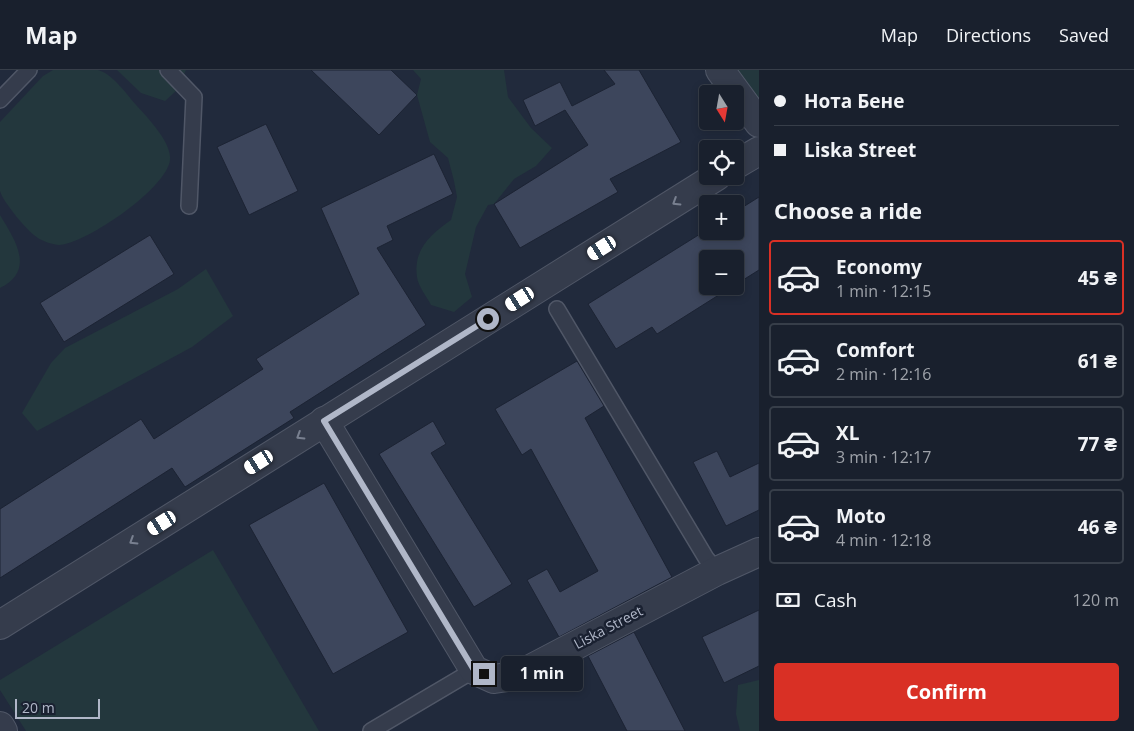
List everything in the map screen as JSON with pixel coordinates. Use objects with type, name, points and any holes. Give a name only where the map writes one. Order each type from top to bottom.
[{"type":"street","points":[[720,70],[759,123]]},
{"type":"street","points":[[744,160],[759,151]]},
{"type":"street","points":[[0,625],[703,185]]},
{"type":"street","points":[[324,421],[474,670]]},
{"type":"street","name":"Liska Street","points":[[474,670],[494,679],[518,675],[717,571],[759,552]]},
{"type":"street","points":[[0,726],[3,731]]},
{"type":"lane","points":[[0,100],[29,70]]},
{"type":"lane","points":[[168,70],[194,98],[189,206]]},
{"type":"lane","points":[[557,309],[706,558],[717,571]]},
{"type":"lane","points":[[371,731],[474,670]]},
{"type":"shaded area","points":[[53,70],[98,70],[104,72],[119,85],[147,117],[158,131],[170,153],[170,160],[165,172],[141,199],[105,225],[71,242],[59,245],[45,242],[34,235],[11,209],[0,191],[0,122],[43,76]]},
{"type":"shaded area","points":[[117,70],[186,70],[176,91],[165,101],[141,93]]},
{"type":"shaded area","points":[[413,70],[504,70],[508,97],[531,128],[552,148],[536,166],[514,179],[494,204],[488,205],[476,227],[465,274],[472,297],[454,312],[431,305],[417,277],[416,267],[421,250],[430,237],[451,220],[457,197],[448,158],[430,142],[417,95],[421,79]]},
{"type":"shaded area","points":[[722,70],[759,70],[759,106],[744,91],[744,85],[737,85]]},
{"type":"shaded area","points":[[0,215],[16,244],[20,264],[17,273],[11,281],[0,288]]},
{"type":"shaded area","points":[[206,269],[233,316],[192,347],[37,431],[22,413],[51,363],[65,348],[178,289]]},
{"type":"shaded area","points":[[213,550],[319,731],[26,731],[0,690],[0,680]]},
{"type":"shaded area","points":[[759,680],[759,731],[740,731],[736,714],[738,685]]},
{"type":"building","points":[[311,70],[391,70],[417,95],[379,135]]},
{"type":"building","points":[[604,70],[639,70],[681,142],[610,179],[618,192],[520,248],[494,204],[588,145],[565,110],[535,126],[523,100],[560,82],[572,106],[615,84]]},
{"type":"building","points":[[266,124],[298,191],[249,215],[217,147]]},
{"type":"building","points":[[434,154],[453,194],[387,226],[393,240],[377,248],[426,325],[290,412],[294,418],[185,487],[172,468],[0,578],[0,509],[141,419],[154,439],[263,369],[256,359],[359,294],[321,208]]},
{"type":"building","points":[[759,197],[759,270],[744,279],[744,250],[699,250],[699,295],[719,295],[657,334],[652,327],[616,349],[588,304],[699,235],[699,240],[744,240],[744,206]]},
{"type":"building","points":[[150,235],[174,274],[64,342],[40,303]]},
{"type":"building","points":[[577,361],[604,406],[585,418],[672,577],[559,637],[527,580],[547,569],[560,592],[598,571],[531,449],[522,455],[495,409]]},
{"type":"building","points":[[433,421],[446,444],[431,453],[512,584],[474,607],[379,454]]},
{"type":"building","points":[[717,451],[730,477],[759,463],[759,510],[726,526],[693,462]]},
{"type":"building","points":[[324,483],[408,632],[333,674],[249,525]]},
{"type":"building","points":[[759,610],[759,666],[724,683],[702,637]]},
{"type":"building","points":[[634,632],[685,731],[627,731],[588,656]]},
{"type":"route","points":[[484,674],[474,670],[338,441],[324,421],[488,319]]}]
